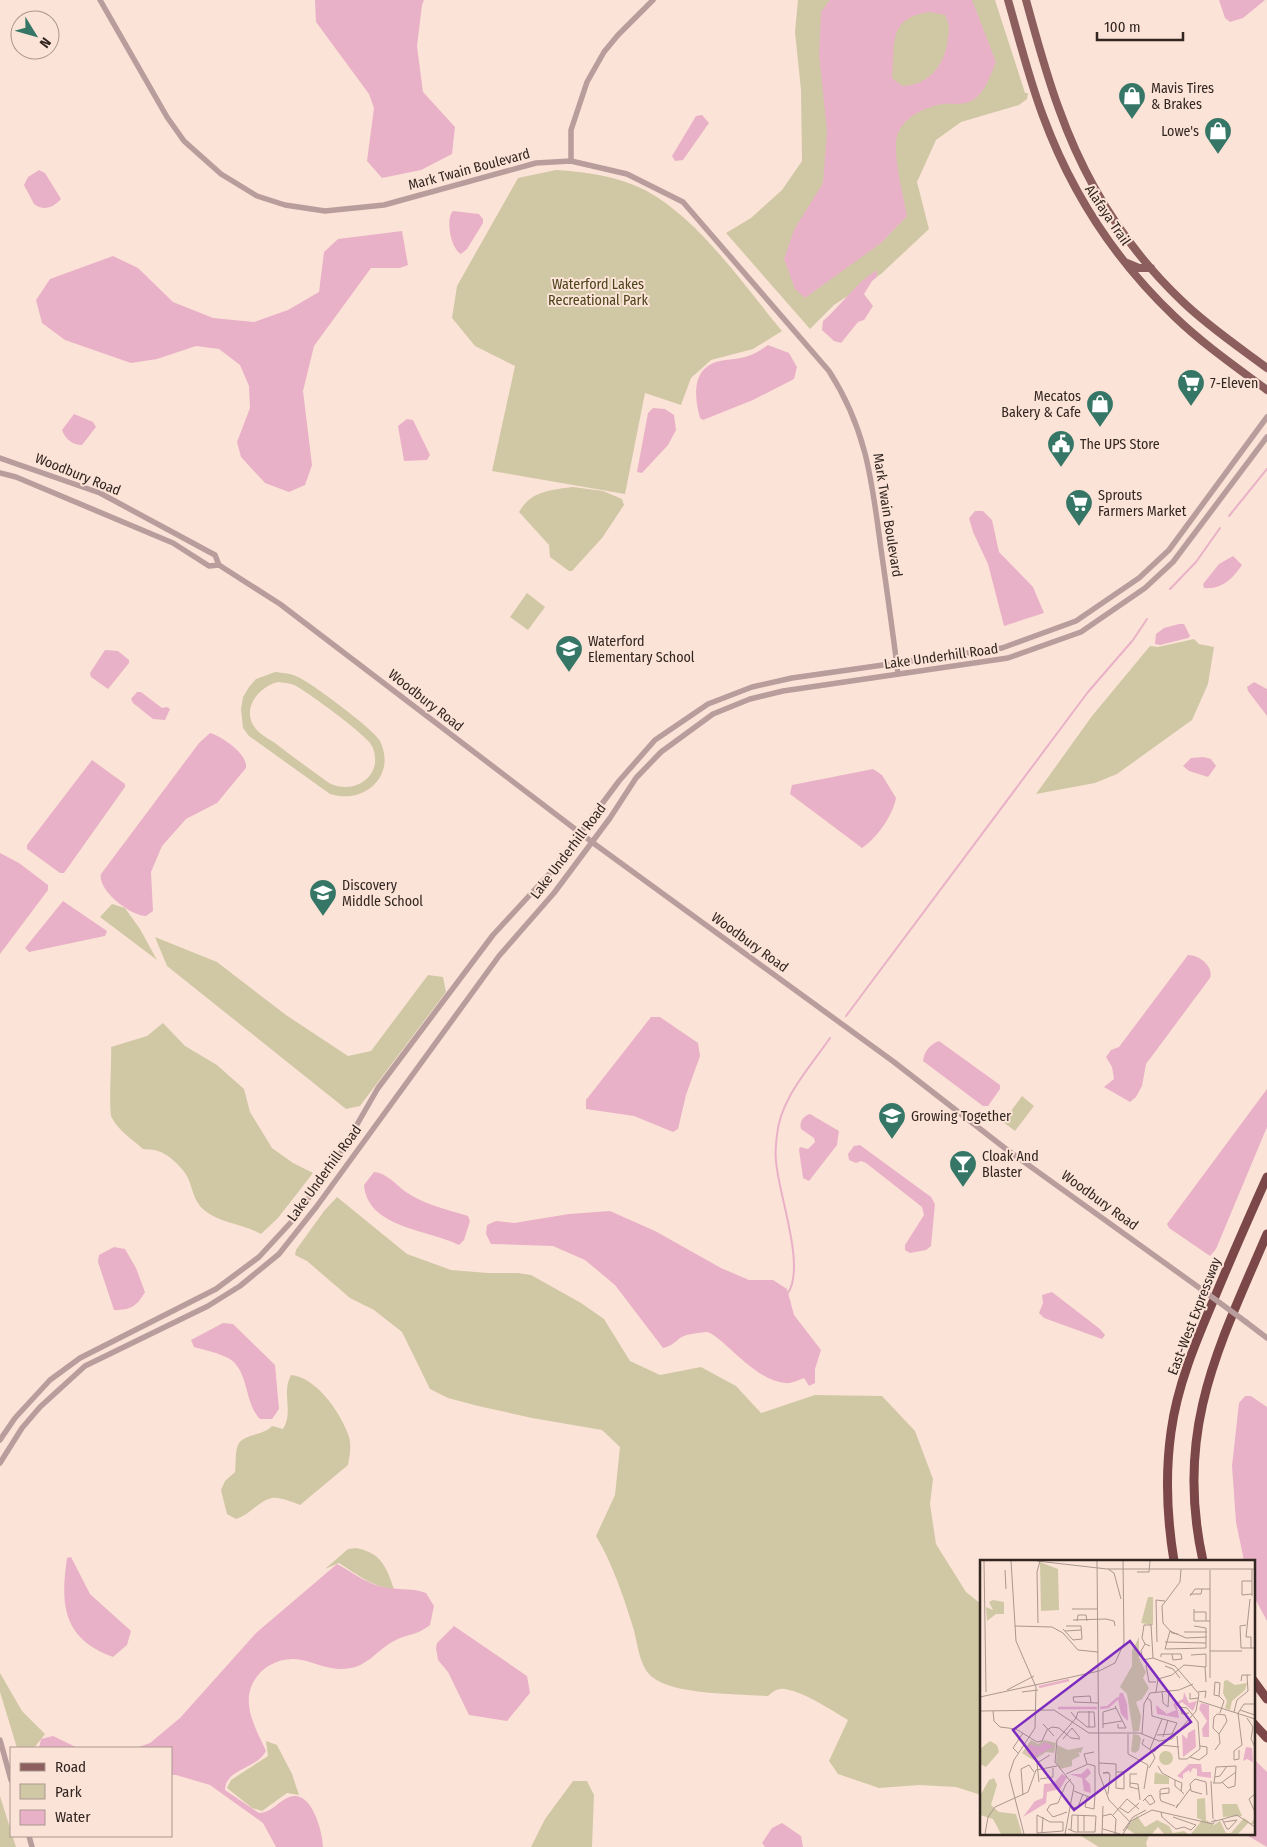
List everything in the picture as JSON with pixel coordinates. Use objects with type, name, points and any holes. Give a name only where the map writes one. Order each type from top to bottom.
[{"type":"highway","name":"East-West Expressway","points":[[1174,1560],[1167,1496],[1167,1464],[1173,1422],[1197,1339],[1267,1177]]},
{"type":"highway","points":[[1203,1560],[1196,1524],[1193,1482],[1200,1408],[1216,1353],[1267,1234]]},
{"type":"highway","points":[[1254,1681],[1267,1700]]},
{"type":"highway","points":[[1254,1724],[1267,1738]]},
{"type":"main road","name":"Alafaya Trail","points":[[1008,0],[1042,115],[1061,159],[1091,215],[1138,280],[1176,318],[1267,390]]},
{"type":"main road","name":"Alafaya Trail","points":[[1026,0],[1059,109],[1081,162],[1117,225],[1150,268],[1201,318],[1267,368]]},
{"type":"main road","points":[[1125,262],[1138,268],[1150,268]]},
{"type":"street","name":"Mark Twain Boulevard","points":[[100,0],[167,117],[184,141],[221,174],[257,196],[285,205],[325,211],[384,205],[536,164],[571,161],[627,174],[683,202],[830,371],[857,423],[867,456],[898,674]]},
{"type":"street","points":[[571,161],[571,130],[582,94],[591,74],[618,35],[653,0]]},
{"type":"street","name":"Lake Underhill Road","points":[[0,1440],[15,1418],[50,1380],[80,1358],[216,1289],[259,1257],[298,1213],[340,1154],[378,1088],[492,935],[551,872],[623,776],[655,740],[708,704],[752,687],[792,678],[1002,648],[1076,621],[1109,600],[1170,550],[1267,418]]},
{"type":"street","name":"Lake Underhill Road","points":[[0,1462],[40,1407],[85,1366],[208,1306],[240,1286],[279,1254],[322,1199],[499,956],[554,893],[639,774],[661,752],[713,714],[750,699],[783,691],[1008,658],[1081,632],[1145,588],[1173,562],[1267,437]]},
{"type":"street","name":"Woodbury Road","points":[[0,458],[100,493],[215,555],[219,565],[280,604],[592,842],[902,1068],[1013,1154],[1267,1338]]},
{"type":"street","name":"Woodbury Road","points":[[0,473],[16,477],[173,543],[209,566],[219,565]]},
{"type":"street","points":[[0,1740],[10,1776]]},
{"type":"green space","points":[[798,0],[995,0],[1025,93],[1028,93],[1027,99],[1019,105],[961,122],[936,140],[917,182],[929,229],[881,274],[834,305],[810,329],[726,233],[751,218],[782,190],[802,161],[801,90],[795,32]]},
{"type":"green space","name":"Waterford Lakes Recreational Park","points":[[556,170],[624,181],[645,190],[665,202],[702,235],[736,273],[782,331],[753,349],[711,360],[691,378],[681,405],[645,393],[625,494],[492,471],[515,366],[475,346],[452,318],[457,286],[518,178]]},
{"type":"green space","points":[[573,487],[603,491],[622,499],[624,505],[602,538],[572,571],[569,571],[550,557],[549,545],[519,512],[535,496],[549,491]]},
{"type":"green space","points":[[527,593],[545,607],[528,630],[510,617]]},
{"type":"green space","points":[[1194,639],[1199,644],[1214,647],[1208,684],[1192,720],[1117,774],[1095,783],[1036,794],[1092,716],[1150,646],[1158,647]]},
{"type":"green space","points":[[275,672],[295,676],[328,697],[376,735],[384,754],[384,766],[381,776],[374,785],[355,795],[330,794],[249,736],[243,728],[241,709],[243,697],[256,679]],"holes":[[[278,682],[292,684],[303,690],[368,741],[372,746],[375,756],[371,774],[365,780],[349,787],[329,783],[256,729],[250,714],[254,700],[264,689]]]},
{"type":"green space","points":[[112,904],[125,908],[140,929],[157,960],[100,917]]},
{"type":"green space","points":[[155,937],[217,962],[286,1015],[348,1056],[371,1051],[428,975],[443,977],[446,992],[360,1106],[346,1109],[167,966]]},
{"type":"green space","points":[[163,1023],[185,1046],[217,1065],[244,1089],[250,1112],[272,1148],[293,1163],[313,1173],[278,1218],[261,1234],[224,1221],[204,1210],[195,1198],[185,1172],[178,1165],[162,1153],[143,1149],[122,1131],[112,1118],[110,1106],[111,1047],[147,1036]]},
{"type":"green space","points":[[1022,1096],[1034,1106],[1015,1131],[1003,1122]]},
{"type":"green space","points":[[337,1197],[407,1254],[451,1270],[531,1275],[581,1303],[604,1319],[630,1361],[660,1375],[701,1367],[736,1386],[761,1413],[815,1395],[882,1396],[915,1431],[933,1479],[930,1504],[936,1544],[966,1592],[980,1603],[980,1795],[956,1787],[919,1785],[879,1788],[838,1774],[829,1761],[848,1720],[818,1702],[793,1691],[780,1689],[768,1696],[707,1693],[675,1687],[662,1683],[652,1677],[647,1672],[641,1659],[621,1591],[596,1536],[615,1495],[620,1447],[602,1430],[532,1418],[478,1406],[448,1398],[430,1389],[402,1332],[374,1310],[350,1298],[307,1261],[295,1255],[296,1250],[324,1211]]},
{"type":"green space","points":[[291,1375],[309,1382],[333,1406],[348,1434],[350,1453],[348,1465],[300,1505],[272,1498],[262,1502],[236,1519],[227,1514],[221,1490],[225,1481],[235,1472],[237,1448],[242,1440],[263,1432],[272,1426],[283,1429],[286,1423],[287,1389]]},
{"type":"green space","points":[[356,1548],[377,1557],[385,1567],[394,1589],[372,1583],[339,1563],[325,1569],[348,1549]]},
{"type":"green space","points":[[0,1673],[22,1711],[45,1734],[35,1747],[17,1747],[0,1692]]},
{"type":"green space","points":[[266,1741],[277,1745],[292,1774],[299,1795],[287,1793],[262,1811],[252,1808],[227,1788],[231,1780],[268,1756]]},
{"type":"green space","points":[[573,1781],[587,1781],[594,1795],[592,1847],[531,1847],[545,1819]]},
{"type":"green space","points":[[0,1796],[10,1828],[10,1837],[13,1837],[16,1847],[0,1847]]},
{"type":"green space","points":[[1078,1834],[1150,1834],[1146,1843],[1147,1847],[1099,1847]]},
{"type":"water","points":[[315,0],[424,0],[417,46],[423,92],[455,127],[452,154],[421,170],[382,178],[367,161],[374,108],[369,94],[316,22]]},
{"type":"water","points":[[830,0],[972,0],[996,62],[986,85],[974,99],[965,103],[942,104],[931,107],[917,113],[900,129],[897,136],[896,152],[907,216],[881,243],[805,298],[795,289],[784,259],[794,230],[823,183],[827,131],[819,54],[821,12]],"holes":[[[930,12],[945,15],[949,29],[946,48],[940,65],[921,82],[902,86],[892,78],[894,44],[900,27],[906,20],[916,15]]]},
{"type":"water","points":[[1219,0],[1265,0],[1243,18],[1230,22],[1225,18]]},
{"type":"water","points":[[702,115],[709,123],[683,160],[675,161],[672,156],[696,116]]},
{"type":"water","points":[[39,170],[45,173],[61,199],[49,208],[41,208],[34,204],[24,185],[28,177]]},
{"type":"water","points":[[453,211],[479,214],[483,219],[483,223],[467,249],[461,254],[454,246],[450,234],[449,220]]},
{"type":"water","points":[[402,231],[408,265],[400,268],[371,268],[314,346],[303,391],[312,465],[305,485],[289,492],[265,483],[241,457],[237,442],[250,408],[249,386],[240,365],[219,349],[196,346],[157,359],[131,363],[65,340],[42,323],[36,300],[50,279],[113,256],[138,268],[173,302],[213,318],[254,322],[288,310],[319,292],[324,252],[338,239]]},
{"type":"water","points":[[877,270],[877,277],[872,281],[864,294],[873,306],[864,320],[858,322],[841,343],[834,341],[822,330],[823,321],[862,281]]},
{"type":"water","points":[[768,345],[789,353],[797,367],[794,379],[753,400],[703,420],[700,418],[696,387],[701,373],[706,367],[713,363],[751,355]]},
{"type":"water","points":[[653,408],[665,409],[674,415],[676,430],[668,445],[642,473],[637,472],[648,413]]},
{"type":"water","points":[[74,414],[93,422],[96,427],[82,445],[70,441],[62,430]]},
{"type":"water","points":[[407,419],[413,420],[430,455],[427,460],[404,461],[398,426]]},
{"type":"water","points":[[975,511],[983,511],[992,520],[999,552],[1033,587],[1044,613],[1004,626],[988,564],[973,532],[969,518]]},
{"type":"water","points":[[1233,556],[1242,565],[1235,574],[1222,585],[1204,588],[1203,584],[1219,564]]},
{"type":"water","points":[[1184,624],[1190,636],[1188,638],[1160,645],[1155,644],[1156,634],[1164,628]]},
{"type":"water","points":[[105,650],[118,651],[129,660],[129,663],[108,689],[91,677],[90,673]]},
{"type":"water","points":[[1254,682],[1267,689],[1267,716],[1248,691],[1247,687]]},
{"type":"water","points":[[137,692],[141,692],[162,708],[167,707],[170,709],[165,720],[153,719],[133,703],[131,699]]},
{"type":"water","points":[[210,733],[234,747],[243,757],[246,768],[217,803],[186,819],[162,846],[151,872],[153,911],[146,916],[132,912],[116,901],[104,887],[101,874],[199,743]]},
{"type":"water","points":[[1203,757],[1211,759],[1216,766],[1208,777],[1189,771],[1183,766],[1191,758]]},
{"type":"water","points":[[92,760],[125,784],[125,787],[64,873],[60,873],[27,849],[27,845]]},
{"type":"water","points":[[873,769],[882,775],[896,798],[892,812],[884,826],[862,848],[790,794],[792,785]]},
{"type":"water","points":[[0,853],[19,863],[48,885],[48,890],[0,954]]},
{"type":"water","points":[[63,901],[107,931],[105,936],[29,952],[25,948]]},
{"type":"water","points":[[1188,955],[1201,959],[1208,965],[1211,974],[1210,978],[1146,1064],[1142,1086],[1136,1097],[1130,1102],[1104,1087],[1114,1079],[1112,1067],[1106,1057],[1111,1050],[1119,1047]]},
{"type":"water","points":[[651,1017],[660,1017],[698,1043],[700,1056],[686,1095],[678,1129],[673,1132],[634,1116],[586,1109],[586,1100]]},
{"type":"water","points":[[939,1041],[1000,1085],[1000,1089],[988,1106],[983,1106],[923,1061],[928,1049]]},
{"type":"water","points":[[1267,1089],[1267,1127],[1216,1249],[1210,1256],[1169,1228],[1167,1224]]},
{"type":"water","points":[[810,1114],[839,1131],[837,1145],[809,1181],[803,1178],[799,1150],[800,1147],[808,1149],[815,1142],[814,1138],[801,1129],[802,1120]]},
{"type":"water","points":[[860,1145],[931,1197],[935,1204],[931,1246],[926,1250],[910,1253],[905,1250],[905,1245],[924,1215],[922,1207],[866,1163],[861,1161],[856,1163],[849,1160],[848,1154],[854,1146]]},
{"type":"water","points":[[374,1172],[387,1177],[406,1192],[421,1200],[468,1216],[470,1221],[464,1240],[459,1245],[402,1226],[376,1210],[368,1199],[364,1185]]},
{"type":"water","points":[[610,1211],[655,1231],[721,1268],[749,1280],[773,1280],[787,1289],[794,1315],[821,1350],[815,1369],[815,1383],[809,1386],[804,1378],[787,1383],[773,1380],[761,1374],[712,1334],[706,1332],[685,1336],[663,1348],[615,1285],[585,1260],[553,1246],[491,1244],[486,1234],[487,1225],[496,1221],[514,1223],[569,1214]]},
{"type":"water","points":[[114,1247],[125,1249],[136,1268],[145,1292],[133,1306],[114,1310],[98,1262],[99,1255]]},
{"type":"water","points":[[1052,1292],[1100,1329],[1105,1335],[1102,1339],[1044,1318],[1039,1313],[1043,1303],[1042,1295]]},
{"type":"water","points":[[223,1323],[233,1324],[275,1365],[279,1409],[272,1419],[260,1419],[255,1412],[240,1370],[235,1363],[224,1356],[194,1347],[191,1340]]},
{"type":"water","points":[[1245,1396],[1251,1396],[1267,1407],[1267,1621],[1254,1597],[1254,1560],[1244,1560],[1236,1522],[1232,1466],[1239,1403]]},
{"type":"water","points":[[71,1557],[90,1594],[131,1631],[127,1645],[113,1657],[96,1650],[84,1641],[75,1630],[69,1618],[65,1605],[64,1591],[67,1558]]},
{"type":"water","points":[[337,1564],[379,1586],[426,1593],[434,1606],[430,1625],[421,1631],[390,1643],[369,1660],[357,1666],[338,1669],[302,1660],[282,1660],[264,1669],[252,1684],[249,1694],[250,1711],[266,1751],[256,1762],[230,1778],[226,1783],[225,1790],[259,1813],[269,1810],[289,1797],[301,1797],[307,1801],[316,1816],[323,1847],[276,1847],[263,1823],[210,1785],[172,1775],[172,1747],[139,1747],[150,1743],[180,1718],[256,1633]]},
{"type":"water","points":[[454,1626],[527,1676],[530,1693],[507,1721],[469,1715],[448,1672],[438,1660],[437,1643]]},
{"type":"water","points":[[53,1736],[76,1747],[39,1747],[41,1739]]},
{"type":"water","points":[[1254,1759],[1267,1772],[1267,1847],[1245,1834],[1254,1834]]},
{"type":"water","points":[[782,1823],[801,1836],[803,1847],[765,1847],[762,1843],[772,1828]]},
{"type":"waterway","points":[[1229,516],[1267,469]]},
{"type":"waterway","points":[[1170,589],[1196,562],[1220,528]]},
{"type":"waterway","points":[[846,1016],[1088,692],[1133,640],[1147,619]]},
{"type":"waterway","points":[[788,1293],[793,1281],[794,1265],[790,1229],[776,1161],[779,1122],[797,1084],[830,1038]]},
{"type":"place","name":"Mavis Tires & Brakes","points":[[1132,120]]},
{"type":"place","name":"Lowe's","points":[[1218,155]]},
{"type":"place","name":"7-Eleven","points":[[1191,407]]},
{"type":"place","name":"Mecatos Bakery & Cafe","points":[[1100,428]]},
{"type":"place","name":"The UPS Store","points":[[1061,468]]},
{"type":"place","name":"Sprouts Farmers Market","points":[[1079,527]]},
{"type":"place","name":"Waterford Elementary School","points":[[569,673]]},
{"type":"place","name":"Discovery Middle School","points":[[323,917]]},
{"type":"place","name":"Growing Together","points":[[892,1140]]},
{"type":"place","name":"Cloak And Blaster","points":[[963,1188]]}]
